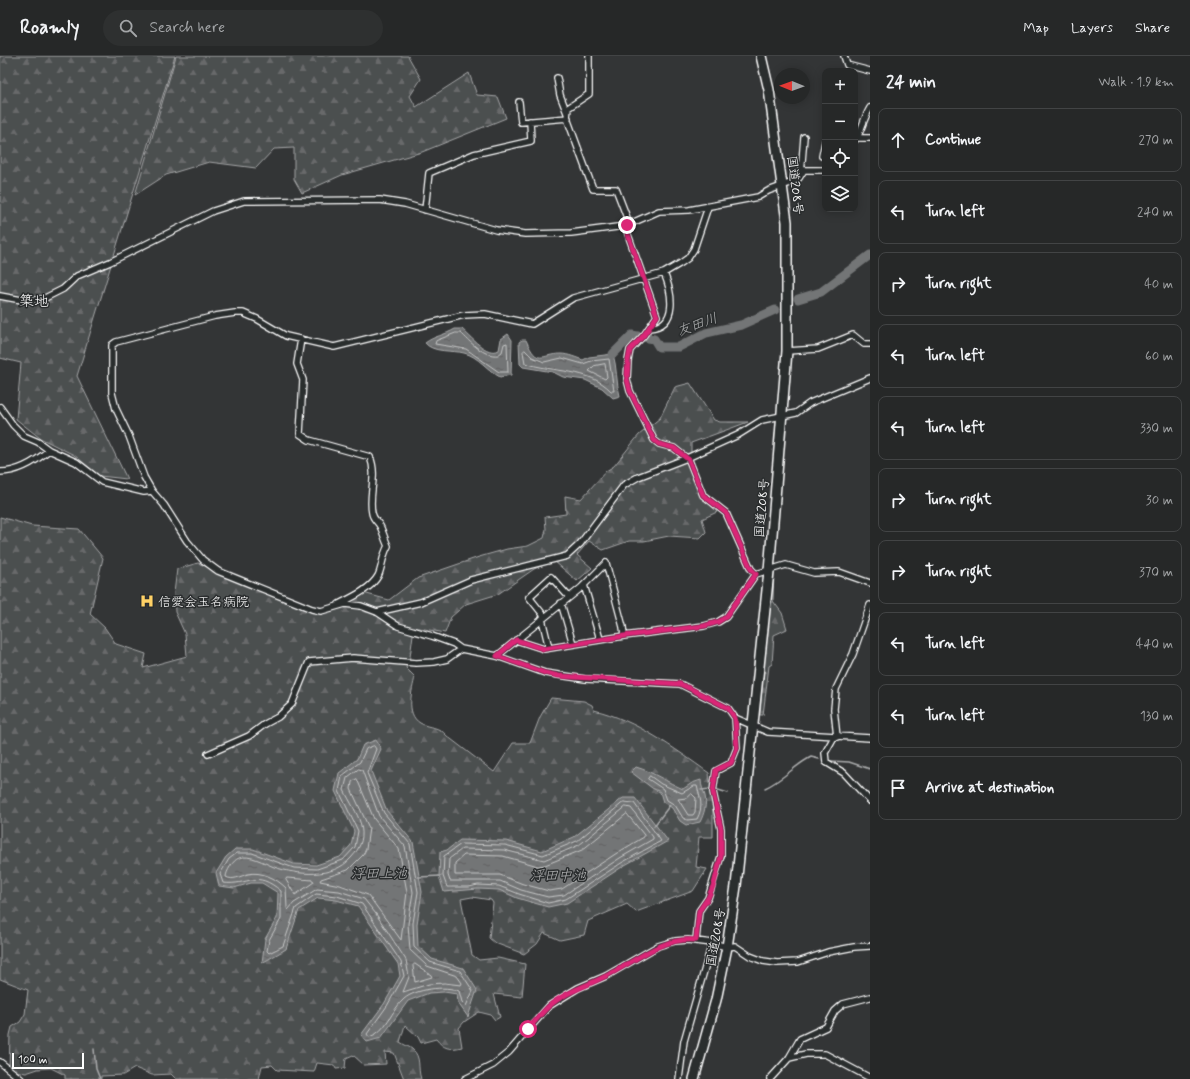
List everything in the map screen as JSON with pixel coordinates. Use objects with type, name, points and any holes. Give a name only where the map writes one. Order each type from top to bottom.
[{"type":"highway","name":"国道208号","points":[[694,1079],[716,1000],[727,947],[736,886],[754,726],[769,571],[787,351],[788,222],[769,90],[761,56]]},
{"type":"street","points":[[568,116],[568,108],[589,94],[589,56]]},
{"type":"street","points":[[844,56],[847,66],[870,71]]},
{"type":"street","points":[[557,78],[560,95],[593,188],[616,189],[657,316],[642,337],[630,350],[627,379],[630,391],[656,442],[674,448],[687,458],[703,495],[726,513],[751,569],[756,574]]},
{"type":"street","points":[[519,102],[521,122],[568,116]]},
{"type":"street","points":[[858,133],[870,108]]},
{"type":"street","points":[[425,210],[429,173],[474,154],[531,141],[530,121]]},
{"type":"street","points":[[801,175],[804,137]]},
{"type":"street","points":[[858,138],[870,138]]},
{"type":"street","points":[[0,296],[27,301],[43,299],[63,289],[77,276],[110,262],[213,210],[244,201],[380,200],[405,204],[496,230],[525,234],[571,233],[627,225],[659,211],[689,210],[758,197],[768,191],[784,187],[799,178],[804,170],[822,170]]},
{"type":"street","points":[[696,940],[699,911],[708,898],[714,884],[721,856],[721,829],[713,789],[716,770],[731,763],[737,748],[735,718],[728,708],[680,684],[559,676],[545,673],[497,656],[461,649],[454,644],[398,626],[377,612],[361,606],[345,604],[321,611],[312,609],[218,571],[203,560],[152,491],[144,477],[112,393],[112,345],[215,316],[235,313],[257,319],[286,336],[301,339],[314,344],[334,347],[464,315],[485,314],[532,324],[573,298],[664,273],[688,258],[694,249],[708,207]]},
{"type":"street","points":[[649,328],[656,328],[664,321],[670,313],[672,306],[671,289],[664,273]]},
{"type":"street","points":[[787,351],[818,349],[853,335],[864,344],[870,344]]},
{"type":"street","points":[[301,339],[297,364],[303,380],[300,434],[309,440],[370,458],[374,468],[374,485],[371,500],[372,513],[374,520],[379,524],[388,546],[381,562],[378,576],[374,581],[360,592],[328,609]]},
{"type":"street","points":[[377,612],[421,602],[471,580],[567,556],[580,544],[624,485],[638,477],[687,458],[748,430],[762,420],[796,413],[810,404],[870,378]]},
{"type":"street","points":[[0,407],[13,425],[24,436],[38,442],[49,450],[76,462],[102,482],[144,492],[152,491]]},
{"type":"street","points":[[0,472],[6,472],[25,466],[49,450]]},
{"type":"street","points":[[497,656],[569,597],[606,563],[623,626],[624,636]]},
{"type":"street","points":[[516,640],[544,649],[600,639],[704,626],[718,622],[726,617],[756,574],[786,565],[814,573],[839,572],[870,582]]},
{"type":"street","points":[[549,648],[543,618],[529,597],[551,577],[569,597]]},
{"type":"street","points":[[584,584],[600,639]]},
{"type":"street","points":[[561,603],[573,644]]},
{"type":"street","points":[[870,605],[853,654],[836,689],[834,709],[835,737],[824,752],[826,762],[844,772],[870,801]]},
{"type":"street","points":[[208,754],[249,736],[278,717],[292,704],[309,662],[353,658],[416,663],[434,662],[447,659],[461,649]]},
{"type":"street","points":[[735,718],[775,734],[870,738]]},
{"type":"street","points":[[465,1079],[493,1065],[509,1052],[549,1006],[563,997],[606,976],[658,946],[675,941],[696,940],[712,942],[727,947],[734,946],[750,956],[763,961],[777,963],[798,962],[828,952],[854,947],[870,946]]},
{"type":"street","points":[[678,1079],[684,1041],[712,942]]},
{"type":"street","points":[[770,1079],[789,1058],[800,1039],[826,1027],[835,1011],[843,1004],[870,997]]},
{"type":"street","points":[[789,1058],[806,1054],[825,1054],[870,1078]]},
{"type":"street","points":[[0,1062],[21,1079]]},
{"type":"green space","points":[[0,56],[175,56],[77,376],[127,479],[100,476],[74,455],[40,438],[16,419],[21,363],[0,358]]},
{"type":"green space","points":[[176,56],[408,56],[421,79],[410,96],[416,107],[469,73],[477,95],[498,97],[506,118],[422,152],[342,175],[302,193],[294,179],[294,148],[274,149],[256,168],[209,162],[166,175],[135,195]]},
{"type":"green space","points":[[690,383],[714,420],[720,422],[748,422],[691,443],[691,461],[700,493],[717,512],[702,519],[706,532],[700,538],[669,536],[644,541],[629,541],[603,550],[589,541],[577,555],[592,568],[577,581],[554,561],[534,569],[498,594],[466,604],[451,617],[445,633],[414,627],[410,657],[406,668],[415,677],[412,688],[411,708],[415,719],[424,725],[440,730],[494,772],[513,743],[530,743],[540,717],[551,698],[584,701],[592,705],[594,710],[625,721],[654,736],[709,773],[713,813],[713,837],[699,837],[696,867],[707,869],[693,891],[636,912],[627,904],[588,921],[584,935],[560,940],[544,933],[537,944],[524,954],[495,943],[489,938],[493,903],[491,900],[472,897],[461,899],[472,955],[479,960],[498,958],[525,964],[522,997],[494,994],[500,1017],[495,1020],[491,1015],[479,1012],[464,1022],[459,1028],[462,1047],[447,1048],[436,1039],[421,1043],[418,1037],[405,1025],[400,1042],[415,1052],[418,1059],[421,1079],[404,1079],[394,1053],[385,1052],[386,1064],[364,1065],[353,1055],[346,1058],[345,1068],[336,1069],[334,1065],[317,1063],[314,1072],[277,1070],[272,1065],[262,1066],[259,1079],[176,1079],[171,1074],[152,1075],[135,1068],[123,1075],[101,1076],[101,1079],[65,1079],[65,1075],[51,1068],[38,1069],[26,1073],[9,1070],[10,1035],[12,1027],[20,1022],[25,1014],[28,990],[0,979],[0,517],[32,526],[79,529],[103,558],[90,614],[105,628],[116,644],[146,654],[143,668],[187,656],[185,634],[175,612],[174,593],[177,569],[198,563],[287,600],[323,609],[363,593],[389,600],[418,578],[479,557],[507,549],[528,546],[544,538],[546,529],[545,517],[566,514],[565,496],[581,499],[606,471],[614,466],[639,435],[660,418],[675,387]]},
{"type":"green space","points":[[774,571],[773,601],[782,613],[787,629],[774,635],[772,664],[769,666],[763,715],[760,715],[771,572]]},
{"type":"water","points":[[455,329],[462,329],[479,345],[489,351],[499,350],[501,339],[508,334],[512,340],[511,375],[500,377],[474,357],[459,352],[438,350],[425,343]]},
{"type":"water","points":[[526,340],[534,354],[540,357],[564,354],[583,360],[589,357],[613,354],[620,396],[613,398],[602,388],[585,380],[563,377],[553,372],[523,367],[520,364],[519,342]]},
{"type":"water","name":"浮田上池","points":[[376,740],[381,749],[371,771],[387,811],[413,842],[422,892],[417,924],[418,946],[432,959],[463,968],[477,990],[468,1017],[458,1003],[457,994],[444,992],[429,993],[408,1001],[381,1038],[367,1042],[361,1035],[384,1004],[400,976],[398,964],[358,906],[336,900],[318,898],[299,910],[286,949],[262,963],[265,939],[277,918],[278,893],[262,883],[251,883],[234,888],[219,886],[216,873],[226,857],[235,849],[253,849],[294,864],[316,865],[340,857],[351,845],[354,831],[335,791],[339,773],[357,759],[363,745]]},
{"type":"water","points":[[636,767],[683,789],[692,783],[701,780],[706,802],[700,822],[686,825],[680,821],[672,808],[663,802],[660,792],[652,788],[631,772]]},
{"type":"water","name":"浮田中池","points":[[623,798],[635,798],[668,841],[625,865],[567,903],[548,907],[517,898],[499,890],[478,889],[444,892],[439,876],[440,852],[447,850],[460,840],[506,841],[542,851],[574,837]]},
{"type":"waterway","name":"友田川","points":[[798,299],[821,292],[870,255]]},
{"type":"waterway","name":"友田川","points":[[613,354],[632,335],[654,339],[659,347],[679,347],[706,333],[741,325],[775,310]]},
{"type":"waterway","points":[[765,788],[778,781],[811,757],[819,759]]},
{"type":"waterway","points":[[831,761],[849,762],[870,769]]},
{"type":"waterway","points":[[701,790],[711,789]]},
{"type":"waterway","points":[[715,789],[728,793]]},
{"type":"waterway","points":[[654,826],[670,805]]},
{"type":"waterway","points":[[418,877],[441,876]]},
{"type":"waterway","points":[[94,1049],[96,1069],[100,1079]]},
{"type":"place","name":"信愛会玉名病院","points":[[147,601]]},
{"type":"district","name":"築地","points":[[34,301]]},
{"type":"route","points":[[528,1029],[549,1006],[578,988],[606,976],[658,946],[675,941],[696,940],[699,911],[708,898],[714,884],[721,856],[721,829],[713,792],[716,770],[731,763],[737,748],[735,718],[728,708],[680,684],[584,679],[559,676],[545,673],[497,656],[516,640],[544,649],[624,636],[704,626],[718,622],[726,617],[756,574],[751,569],[726,513],[722,508],[703,495],[689,460],[674,448],[659,444],[654,440],[630,391],[627,379],[630,350],[644,335],[657,316],[625,226],[627,225]]}]
